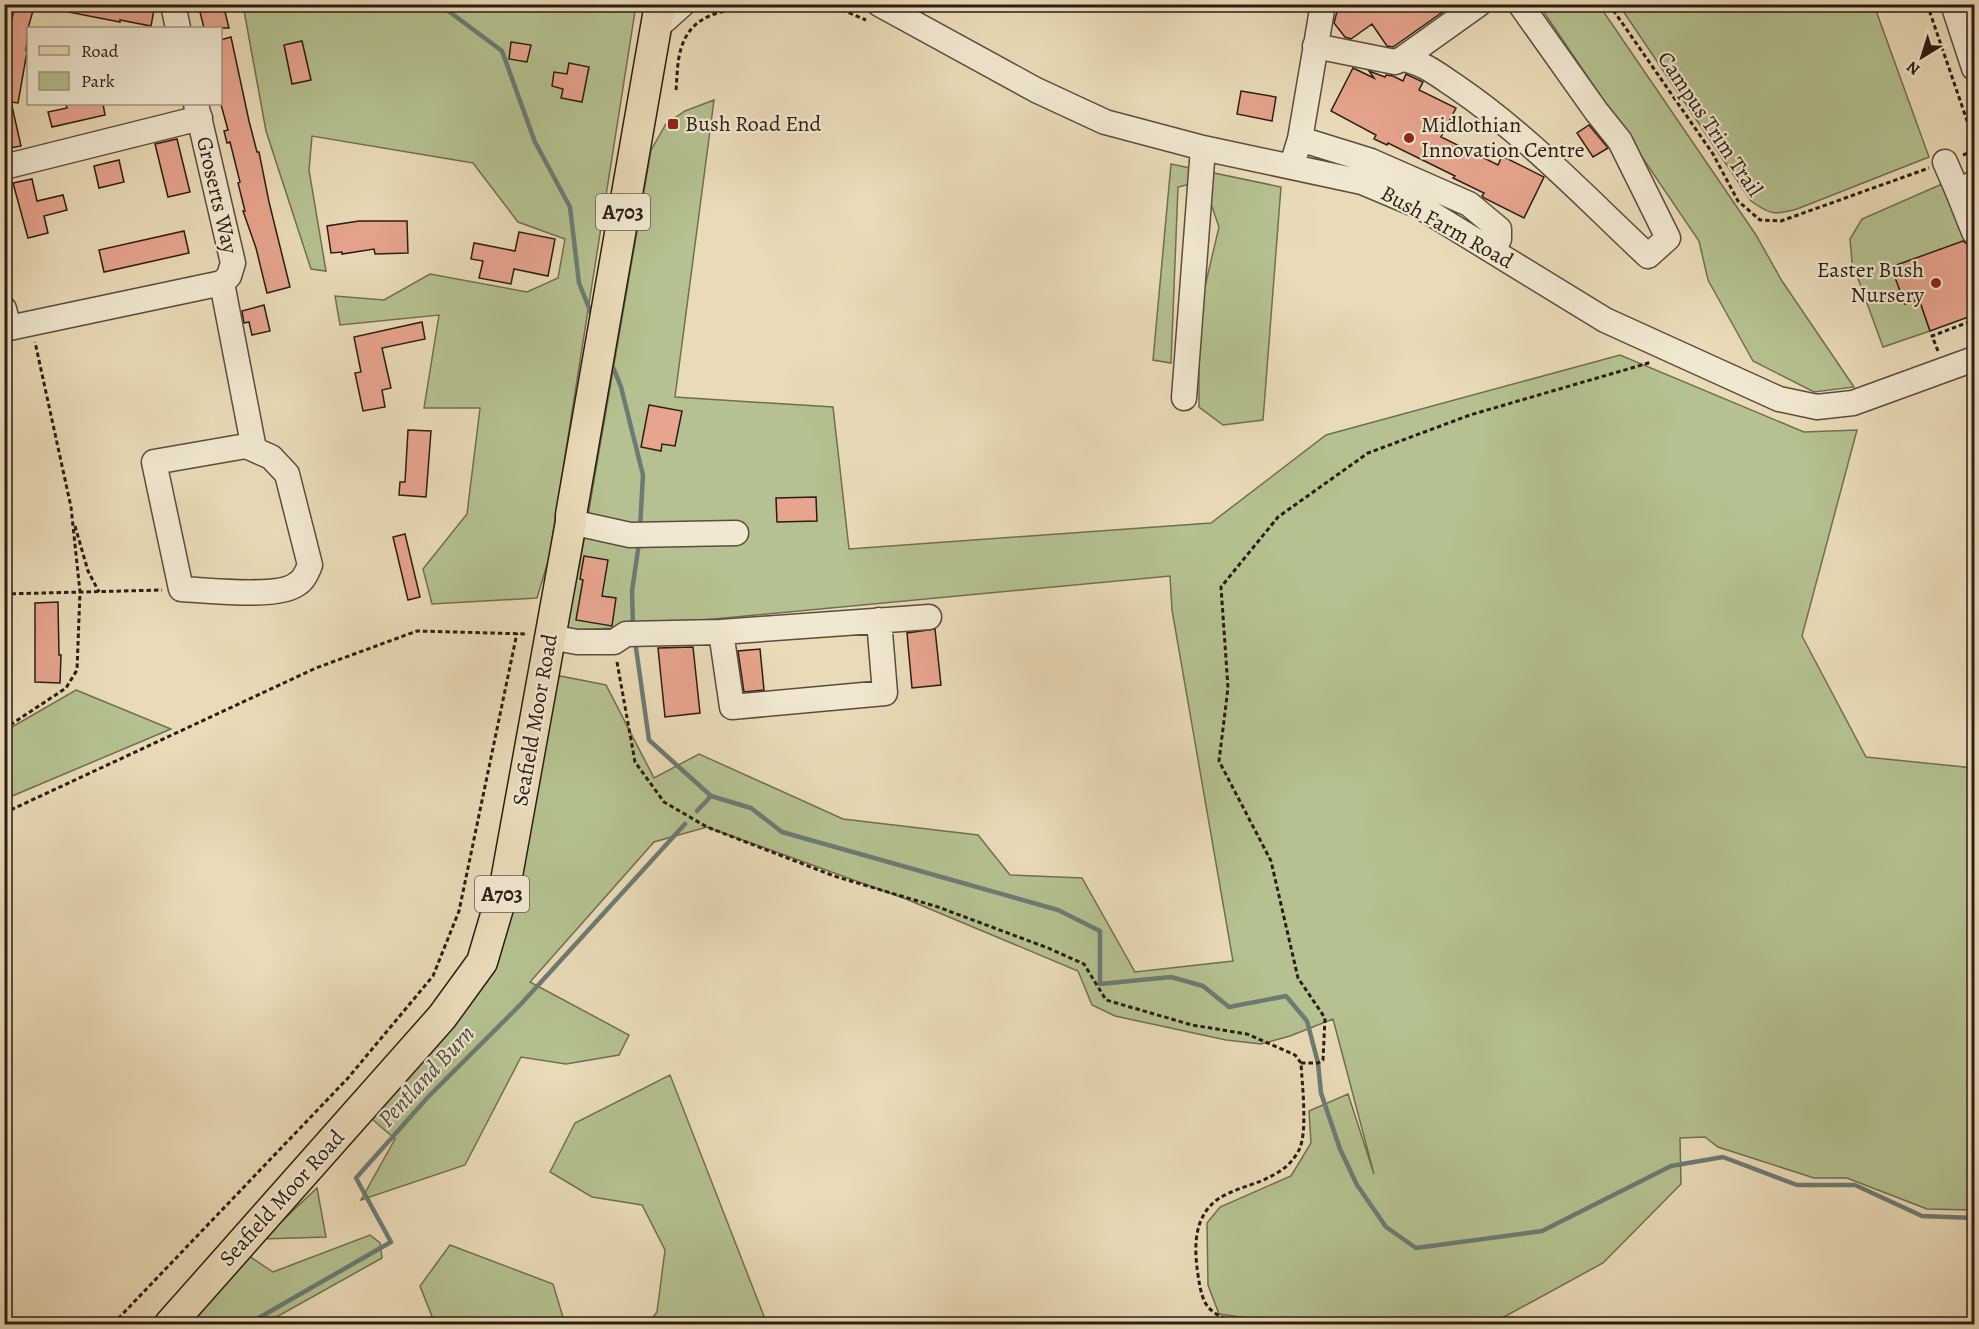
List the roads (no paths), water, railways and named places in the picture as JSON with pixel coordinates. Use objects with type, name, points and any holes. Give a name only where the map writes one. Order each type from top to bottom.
[{"type":"main road","name":"Seafield Moor Road","points":[[170,1324],[442,1017],[482,962],[506,881],[571,522],[657,17]]},
{"type":"street","points":[[173,4],[178,27]]},
{"type":"street","points":[[657,17],[683,4]]},
{"type":"street","points":[[1291,165],[1300,139],[1323,4]]},
{"type":"street","points":[[1315,46],[1395,62],[1479,4]]},
{"type":"street","points":[[1402,59],[1409,60],[1442,77],[1486,108],[1648,256],[1668,238],[1620,141],[1520,4]]},
{"type":"street","points":[[1953,4],[1974,68]]},
{"type":"street","name":"Bush Farm Road","points":[[876,13],[1105,122],[1203,148],[1362,182],[1419,206],[1605,320],[1779,399],[1817,407],[1853,402],[1974,359]]},
{"type":"street","points":[[4,167],[198,111]]},
{"type":"street","name":"Groserts Way","points":[[198,111],[232,263],[229,276],[222,283]]},
{"type":"street","points":[[1300,139],[1371,161],[1469,204],[1499,229],[1499,239],[1493,251]]},
{"type":"street","points":[[1184,398],[1203,148]]},
{"type":"street","points":[[1945,162],[1966,188],[1974,232]]},
{"type":"street","points":[[4,309],[9,328],[222,283],[254,448]]},
{"type":"street","points":[[246,446],[254,448],[271,457],[287,474],[310,565],[307,572],[298,584],[277,592],[182,590],[154,462],[246,446]]},
{"type":"street","points":[[571,522],[640,535],[736,533]]},
{"type":"street","points":[[550,637],[577,642],[929,617]]},
{"type":"street","points":[[721,632],[732,707],[885,693],[879,620]]},
{"type":"waterway","points":[[439,4],[502,51],[535,142],[570,207],[579,283],[593,318]]},
{"type":"waterway","points":[[611,362],[621,387],[643,475],[640,528]]},
{"type":"waterway","points":[[633,627],[632,591],[639,543]]},
{"type":"waterway","points":[[635,641],[649,740],[711,796],[751,808],[782,832],[1058,910],[1100,931],[1100,984],[1171,977],[1203,986],[1229,1007],[1286,996],[1307,1021],[1318,1063],[1321,1093],[1340,1149],[1357,1185],[1386,1227],[1416,1248],[1542,1231],[1671,1166],[1723,1157],[1797,1185],[1855,1185],[1922,1216],[1974,1218]]},
{"type":"waterway","name":"Pentland Burn","points":[[697,811],[711,796]]},
{"type":"waterway","name":"Pentland Burn","points":[[248,1324],[391,1242],[356,1178],[428,1097],[521,1004],[685,824]]},
{"type":"place","name":"Bush Road End","points":[[673,124]]},
{"type":"place","name":"Midlothian Innovation Centre","points":[[1409,138]]},
{"type":"place","name":"Easter Bush Nursery","points":[[1936,283]]}]
